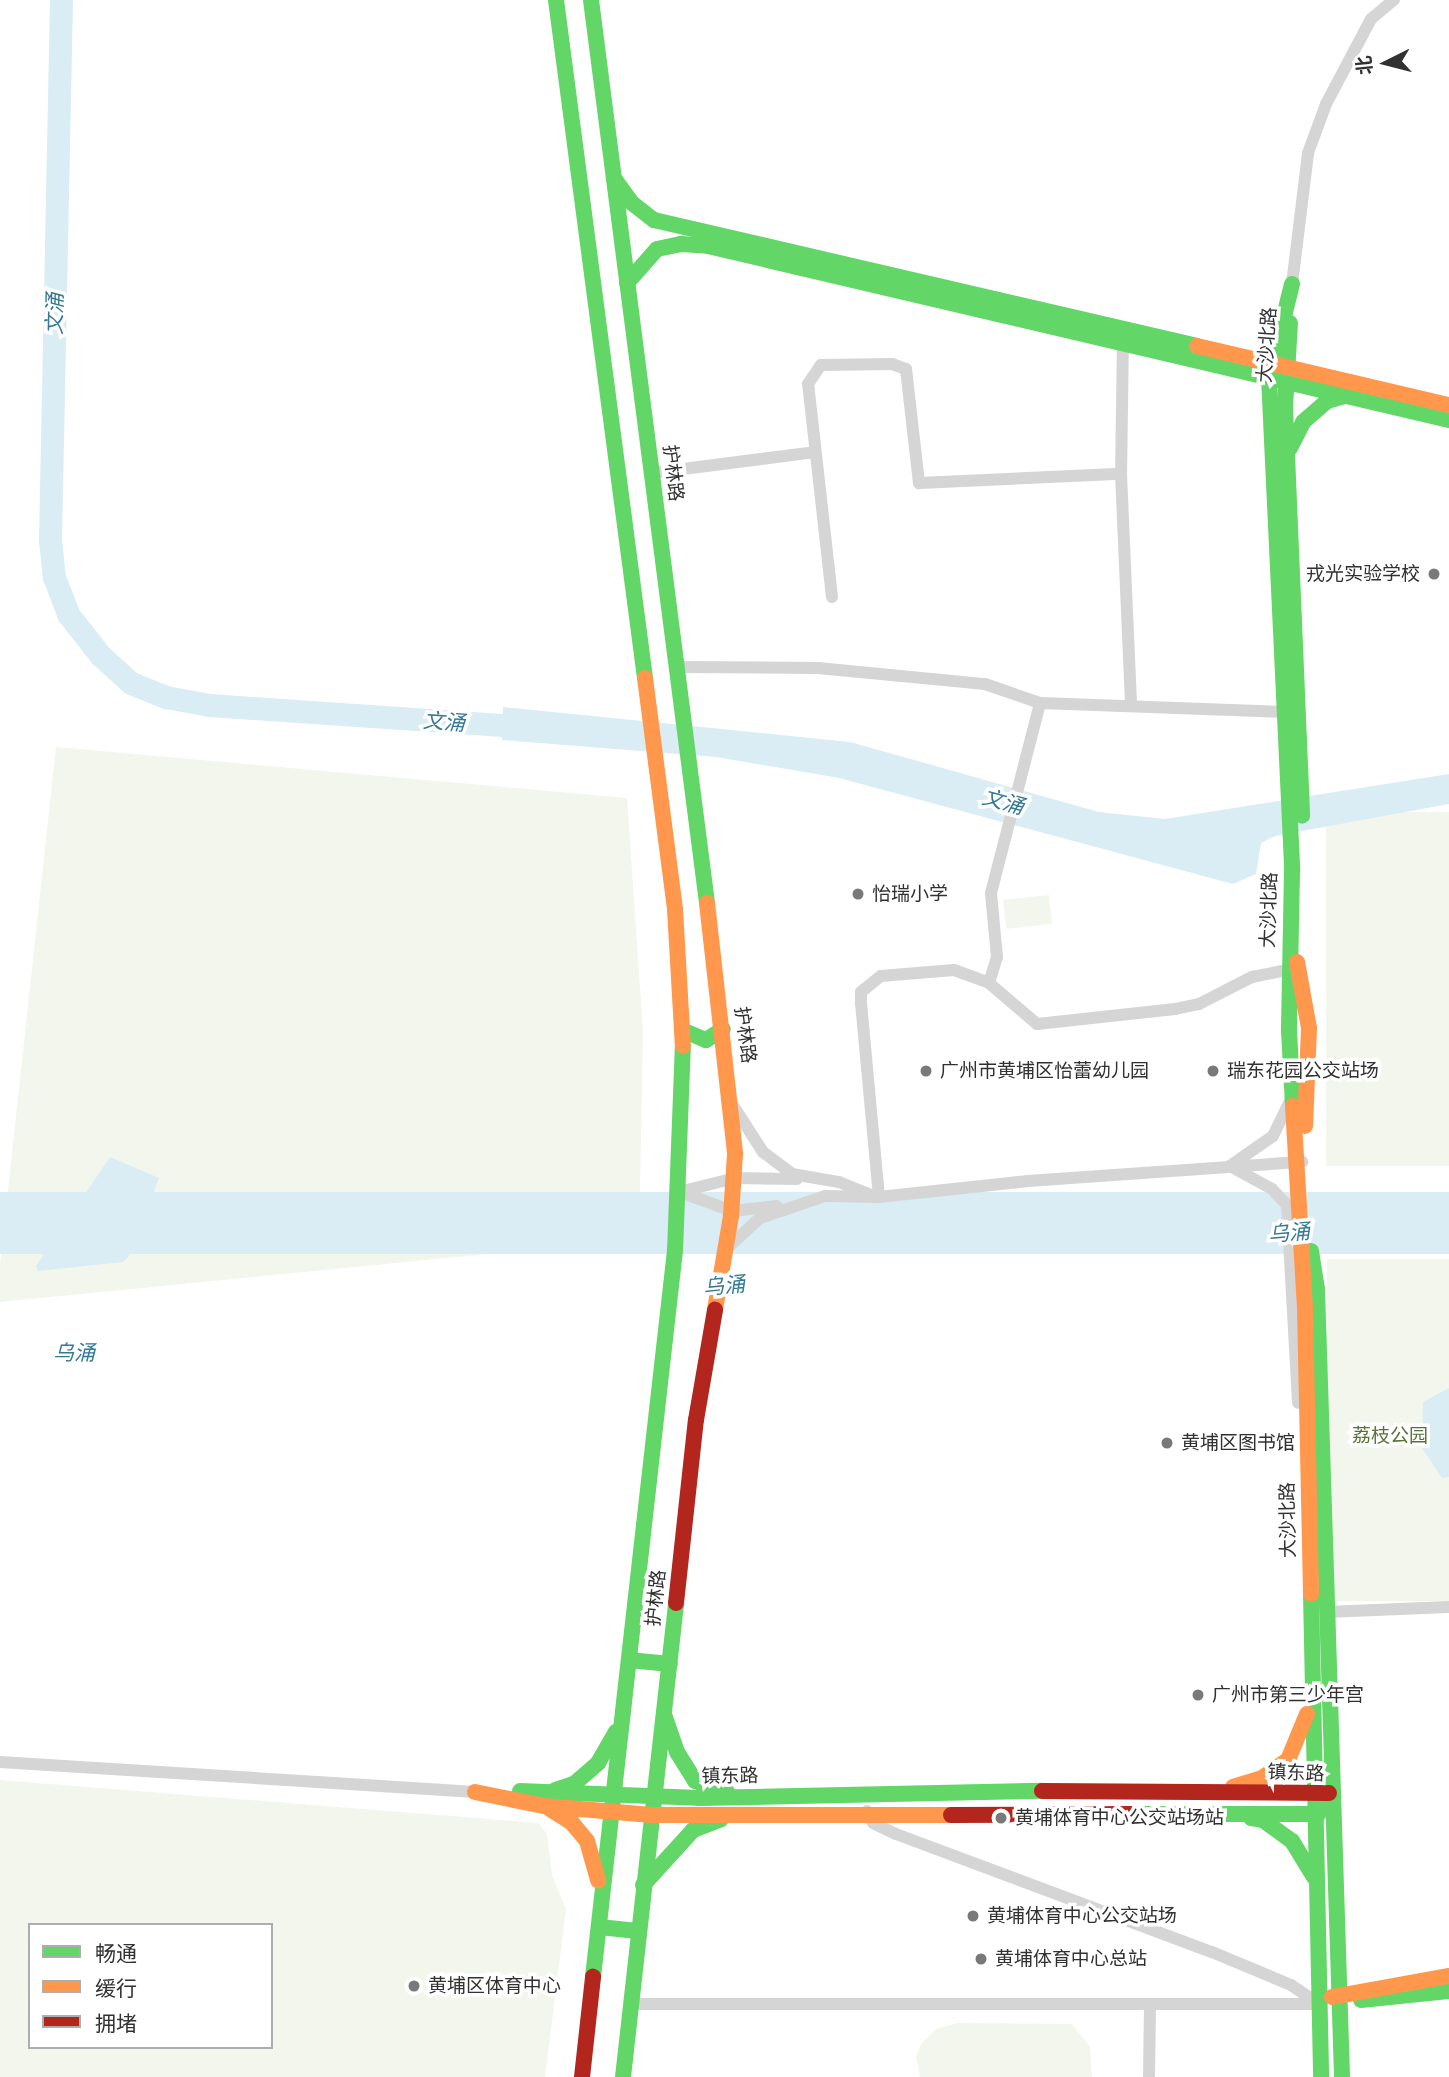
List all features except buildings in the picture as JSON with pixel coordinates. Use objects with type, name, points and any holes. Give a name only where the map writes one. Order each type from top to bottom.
[{"type":"street","name":"护林路","points":[[556,0],[659,781],[677,937],[682,1030],[679,1192],[674,1251],[582,2077]]},
{"type":"street","name":"护林路","points":[[591,0],[723,1029],[735,1178],[715,1318],[699,1398],[623,2077]]},
{"type":"street","points":[[1293,284],[1308,153],[1325,104],[1371,19],[1394,0]]},
{"type":"street","points":[[613,177],[632,203],[654,220],[1278,371],[1449,404]]},
{"type":"street","points":[[627,284],[643,259],[657,249],[681,244],[708,246],[1123,335]]},
{"type":"street","name":"大沙北路","points":[[1293,284],[1278,371],[1285,712],[1294,758],[1303,872],[1293,968],[1309,1028],[1297,1196],[1298,1276],[1307,1450],[1312,1697],[1325,1792],[1340,1998],[1342,2077]]},
{"type":"street","points":[[1123,335],[1121,474],[1132,706]]},
{"type":"street","points":[[832,597],[808,384],[814,372],[829,363],[892,363],[906,369],[910,380],[919,483],[1121,474]]},
{"type":"street","points":[[1278,371],[1347,396],[1449,420]]},
{"type":"street","name":"大沙北路","points":[[1278,371],[1288,455],[1294,758],[1289,917],[1293,968],[1293,1092],[1299,1162]]},
{"type":"street","points":[[1288,455],[1303,422],[1327,401],[1347,396]]},
{"type":"street","points":[[652,473],[816,452]]},
{"type":"street","points":[[675,667],[818,668],[985,684],[1040,703],[1285,712]]},
{"type":"street","points":[[989,983],[997,957],[991,893],[1040,703]]},
{"type":"street","points":[[879,1198],[861,992],[881,976],[931,968],[954,970],[989,983],[1037,1024],[1187,1007],[1252,977],[1293,968]]},
{"type":"street","points":[[682,1030],[706,1040],[723,1029]]},
{"type":"street","points":[[1229,1166],[1273,1136],[1293,1092]]},
{"type":"street","points":[[731,1103],[763,1152],[792,1174],[812,1180]]},
{"type":"street","points":[[679,1192],[732,1211],[796,1204],[825,1196],[879,1198],[1299,1162]]},
{"type":"street","points":[[1229,1166],[1272,1189],[1297,1196]]},
{"type":"street","points":[[679,1192],[735,1178],[812,1180],[839,1182],[879,1198]]},
{"type":"street","name":"大沙北路","points":[[1297,1196],[1317,1289],[1326,1612],[1325,1792]]},
{"type":"street","points":[[726,1249],[746,1227],[796,1204]]},
{"type":"street","points":[[1326,1612],[1449,1606]]},
{"type":"street","points":[[629,1660],[670,1664]]},
{"type":"street","points":[[1312,1697],[1300,1740],[1288,1760],[1262,1778],[1210,1793],[1218,1814],[1263,1820],[1277,1828],[1302,1853],[1317,1884]]},
{"type":"street","points":[[664,1714],[677,1752],[695,1781],[744,1796]]},
{"type":"street","points":[[601,1905],[594,1857],[587,1841],[546,1799],[574,1784],[598,1763],[623,1716]]},
{"type":"street","points":[[0,1762],[475,1792]]},
{"type":"street","name":"镇东路","points":[[475,1792],[613,1804],[652,1815],[867,1811],[1318,1814],[1325,1792],[1068,1790],[654,1797],[613,1804]]},
{"type":"street","points":[[867,1811],[869,1819],[884,1829],[1212,1952],[1291,1985],[1320,2004]]},
{"type":"street","points":[[643,1885],[693,1830],[744,1814]]},
{"type":"street","points":[[1318,1814],[1321,2077]]},
{"type":"street","points":[[599,1927],[638,1931]]},
{"type":"street","points":[[631,2004],[1320,2004],[1449,1976]]},
{"type":"street","points":[[1340,1998],[1449,1992]]},
{"type":"street","points":[[1149,2077],[1150,2006]]},
{"type":"green space","points":[[56,747],[627,798],[643,1030],[639,1239],[0,1302],[0,1264]]},
{"type":"green space","points":[[1326,812],[1449,812],[1449,1166],[1326,1166]]},
{"type":"green space","points":[[1049,895],[1052,924],[1006,929],[1003,900]]},
{"type":"green space","name":"荔枝公园","points":[[1327,1259],[1449,1259],[1449,1601],[1327,1601]]},
{"type":"green space","name":"黄埔区体育中心","points":[[0,1780],[538,1823],[547,1834],[552,1875],[566,1909],[545,2077],[0,2077]]},
{"type":"green space","points":[[957,2023],[1072,2024],[1090,2047],[1092,2077],[920,2077],[916,2057],[921,2044],[936,2029]]},
{"type":"water","points":[[503,707],[850,742],[1099,812],[1165,819],[1449,774],[1449,804],[1275,836],[1261,843],[1256,874],[1233,884],[839,778],[716,757],[502,740]]},
{"type":"water","points":[[110,1157],[159,1178],[128,1257],[123,1262],[38,1271],[36,1266]]},
{"type":"water","name":"乌涌","points":[[0,1192],[1449,1192],[1449,1254],[0,1254]]},
{"type":"water","points":[[1449,1388],[1449,1477],[1442,1478],[1422,1448],[1423,1402]]},
{"type":"waterway","name":"文涌","points":[[61,0],[50,540],[54,577],[68,614],[100,655],[131,683],[166,697],[209,705],[533,727]]},
{"type":"traffic: fast","points":[[556,0],[645,678]]},
{"type":"traffic: fast","points":[[591,0],[707,903]]},
{"type":"traffic: fast","points":[[616,181],[632,203],[654,220],[1197,346]]},
{"type":"traffic: fast","points":[[627,283],[657,249],[681,244],[708,246],[1449,420]]},
{"type":"traffic: fast","points":[[1292,284],[1269,377],[1292,871],[1289,1031],[1293,1106]]},
{"type":"traffic: fast","points":[[1290,323],[1285,407],[1302,816]]},
{"type":"traffic: fast","points":[[1290,448],[1303,422],[1327,401],[1345,396]]},
{"type":"traffic: fast","points":[[682,1030],[706,1040],[723,1029]]},
{"type":"traffic: fast","points":[[593,1977],[675,1251],[683,1046]]},
{"type":"traffic: fast","points":[[1311,1251],[1317,1289],[1342,2077]]},
{"type":"traffic: fast","points":[[1311,1594],[1321,2077]]},
{"type":"traffic: fast","points":[[623,2077],[676,1603]]},
{"type":"traffic: fast","points":[[629,1660],[670,1664]]},
{"type":"traffic: fast","points":[[665,1717],[677,1752],[695,1781],[727,1792]]},
{"type":"traffic: fast","points":[[555,1790],[574,1784],[598,1763],[616,1732]]},
{"type":"traffic: fast","points":[[520,1791],[699,1798],[1042,1791]]},
{"type":"traffic: fast","points":[[1132,1814],[1318,1814],[1323,1807]]},
{"type":"traffic: fast","points":[[1251,1818],[1263,1820],[1292,1841],[1314,1877]]},
{"type":"traffic: fast","points":[[643,1885],[693,1830],[721,1819]]},
{"type":"traffic: fast","points":[[599,1927],[638,1931]]},
{"type":"traffic: fast","points":[[1361,2000],[1449,1991]]},
{"type":"traffic: slow","points":[[1197,346],[1449,405]]},
{"type":"traffic: slow","points":[[645,678],[675,909],[683,1046]]},
{"type":"traffic: slow","points":[[707,903],[735,1154],[731,1216],[715,1310]]},
{"type":"traffic: slow","points":[[1297,962],[1309,1028],[1305,1126]]},
{"type":"traffic: slow","points":[[1293,1106],[1305,1307],[1311,1594]]},
{"type":"traffic: slow","points":[[1233,1787],[1262,1778],[1288,1760],[1307,1714]]},
{"type":"traffic: slow","points":[[475,1792],[544,1806],[652,1815],[951,1815]]},
{"type":"traffic: slow","points":[[550,1809],[572,1823],[587,1841],[598,1880]]},
{"type":"traffic: slow","points":[[1332,1997],[1449,1976]]},
{"type":"traffic: jam","points":[[676,1603],[696,1420],[715,1310]]},
{"type":"traffic: jam","points":[[1042,1791],[1329,1793]]},
{"type":"traffic: jam","points":[[951,1815],[1132,1814]]},
{"type":"traffic: jam","points":[[582,2077],[593,1977]]},
{"type":"place","name":"戎光实验学校","points":[[1434,574]]},
{"type":"place","name":"怡瑞小学","points":[[858,894]]},
{"type":"place","name":"广州市黄埔区怡蕾幼儿园","points":[[926,1071]]},
{"type":"place","name":"瑞东花园公交站场","points":[[1213,1071]]},
{"type":"place","name":"黄埔区图书馆","points":[[1167,1443]]},
{"type":"place","name":"广州市第三少年宫","points":[[1198,1695]]},
{"type":"place","name":"黄埔体育中心公交站场站","points":[[1001,1818]]},
{"type":"place","name":"黄埔体育中心公交站场","points":[[973,1916]]},
{"type":"place","name":"黄埔体育中心总站","points":[[981,1959]]},
{"type":"place","name":"黄埔区体育中心","points":[[414,1986]]}]
